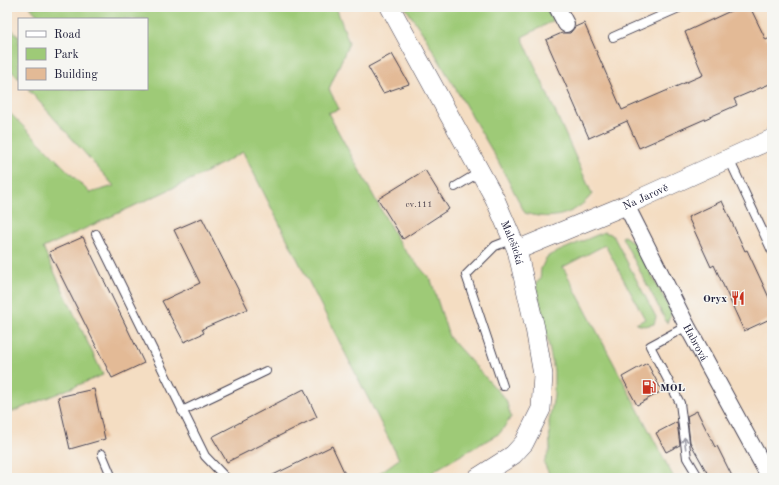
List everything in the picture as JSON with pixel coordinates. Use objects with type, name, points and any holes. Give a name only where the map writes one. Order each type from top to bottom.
[{"type":"street","name":"Malešická","points":[[390,7],[481,172],[515,244],[535,328],[543,374],[541,409],[535,424],[524,443],[513,455],[477,478]]},
{"type":"street","points":[[557,7],[566,24]]},
{"type":"street","name":"Na Jarově","points":[[515,244],[626,205],[772,139]]},
{"type":"street","name":"Habrová","points":[[626,205],[687,326],[770,478]]},
{"type":"lane","points":[[613,37],[681,7]]},
{"type":"lane","points":[[729,158],[772,251]]},
{"type":"lane","points":[[455,187],[481,172]]},
{"type":"lane","points":[[96,234],[205,456],[226,478]]},
{"type":"lane","points":[[503,386],[466,276],[495,246],[515,244]]},
{"type":"lane","points":[[687,326],[650,346],[680,403],[687,458],[699,478]]},
{"type":"lane","points":[[182,411],[266,371]]},
{"type":"lane","points":[[102,454],[112,478]]},
{"type":"green space","points":[[30,7],[336,7],[349,43],[329,89],[339,109],[328,113],[401,246],[431,280],[449,337],[506,400],[511,417],[500,433],[435,470],[428,478],[380,478],[378,474],[399,459],[243,152],[201,175],[43,248],[103,375],[7,414],[7,110],[90,193],[114,186],[29,90],[148,90],[148,18],[40,18]]},
{"type":"green space","points":[[405,7],[545,7],[553,21],[522,37],[592,194],[585,201],[570,212],[562,215],[544,216],[525,213],[497,159],[424,35]]},
{"type":"green space","points":[[7,24],[18,36],[18,78],[7,66]]},
{"type":"green space","points":[[604,232],[611,234],[615,239],[656,317],[654,324],[645,326],[636,324],[645,319],[605,245],[563,267],[674,478],[551,478],[544,463],[550,449],[549,422],[554,396],[554,371],[536,283],[540,280],[541,269],[546,258],[550,255]]},
{"type":"green space","points":[[624,236],[634,243],[671,311],[671,315],[667,323],[622,237]]},
{"type":"building","points":[[739,7],[750,7],[766,40],[772,37],[772,83],[734,99],[737,105],[639,148],[627,121],[589,138],[546,40],[562,33],[570,33],[575,27],[584,23],[622,110],[703,75],[685,32]]},
{"type":"building","points":[[392,54],[409,84],[383,93],[368,67]]},
{"type":"building","points":[[425,170],[449,209],[403,239],[378,199]]},
{"type":"building","points":[[722,201],[772,304],[772,318],[744,331],[714,265],[711,267],[688,217]]},
{"type":"building","points":[[202,218],[248,309],[202,329],[204,333],[184,342],[162,301],[200,283],[174,230]]},
{"type":"building","points":[[83,237],[144,363],[112,378],[49,252]]},
{"type":"building","points":[[647,363],[662,391],[637,405],[622,377]]},
{"type":"building","points":[[94,389],[105,439],[70,449],[58,397]]},
{"type":"building","points":[[304,389],[317,417],[227,462],[212,437]]},
{"type":"building","points":[[697,411],[733,478],[710,478],[690,442],[687,416]]},
{"type":"building","points":[[677,422],[680,445],[666,452],[656,433]]},
{"type":"building","points":[[332,446],[345,474],[336,478],[267,478]]},
{"type":"place","name":"Oryx","points":[[738,298]]},
{"type":"place","name":"MOL","points":[[649,387]]}]
